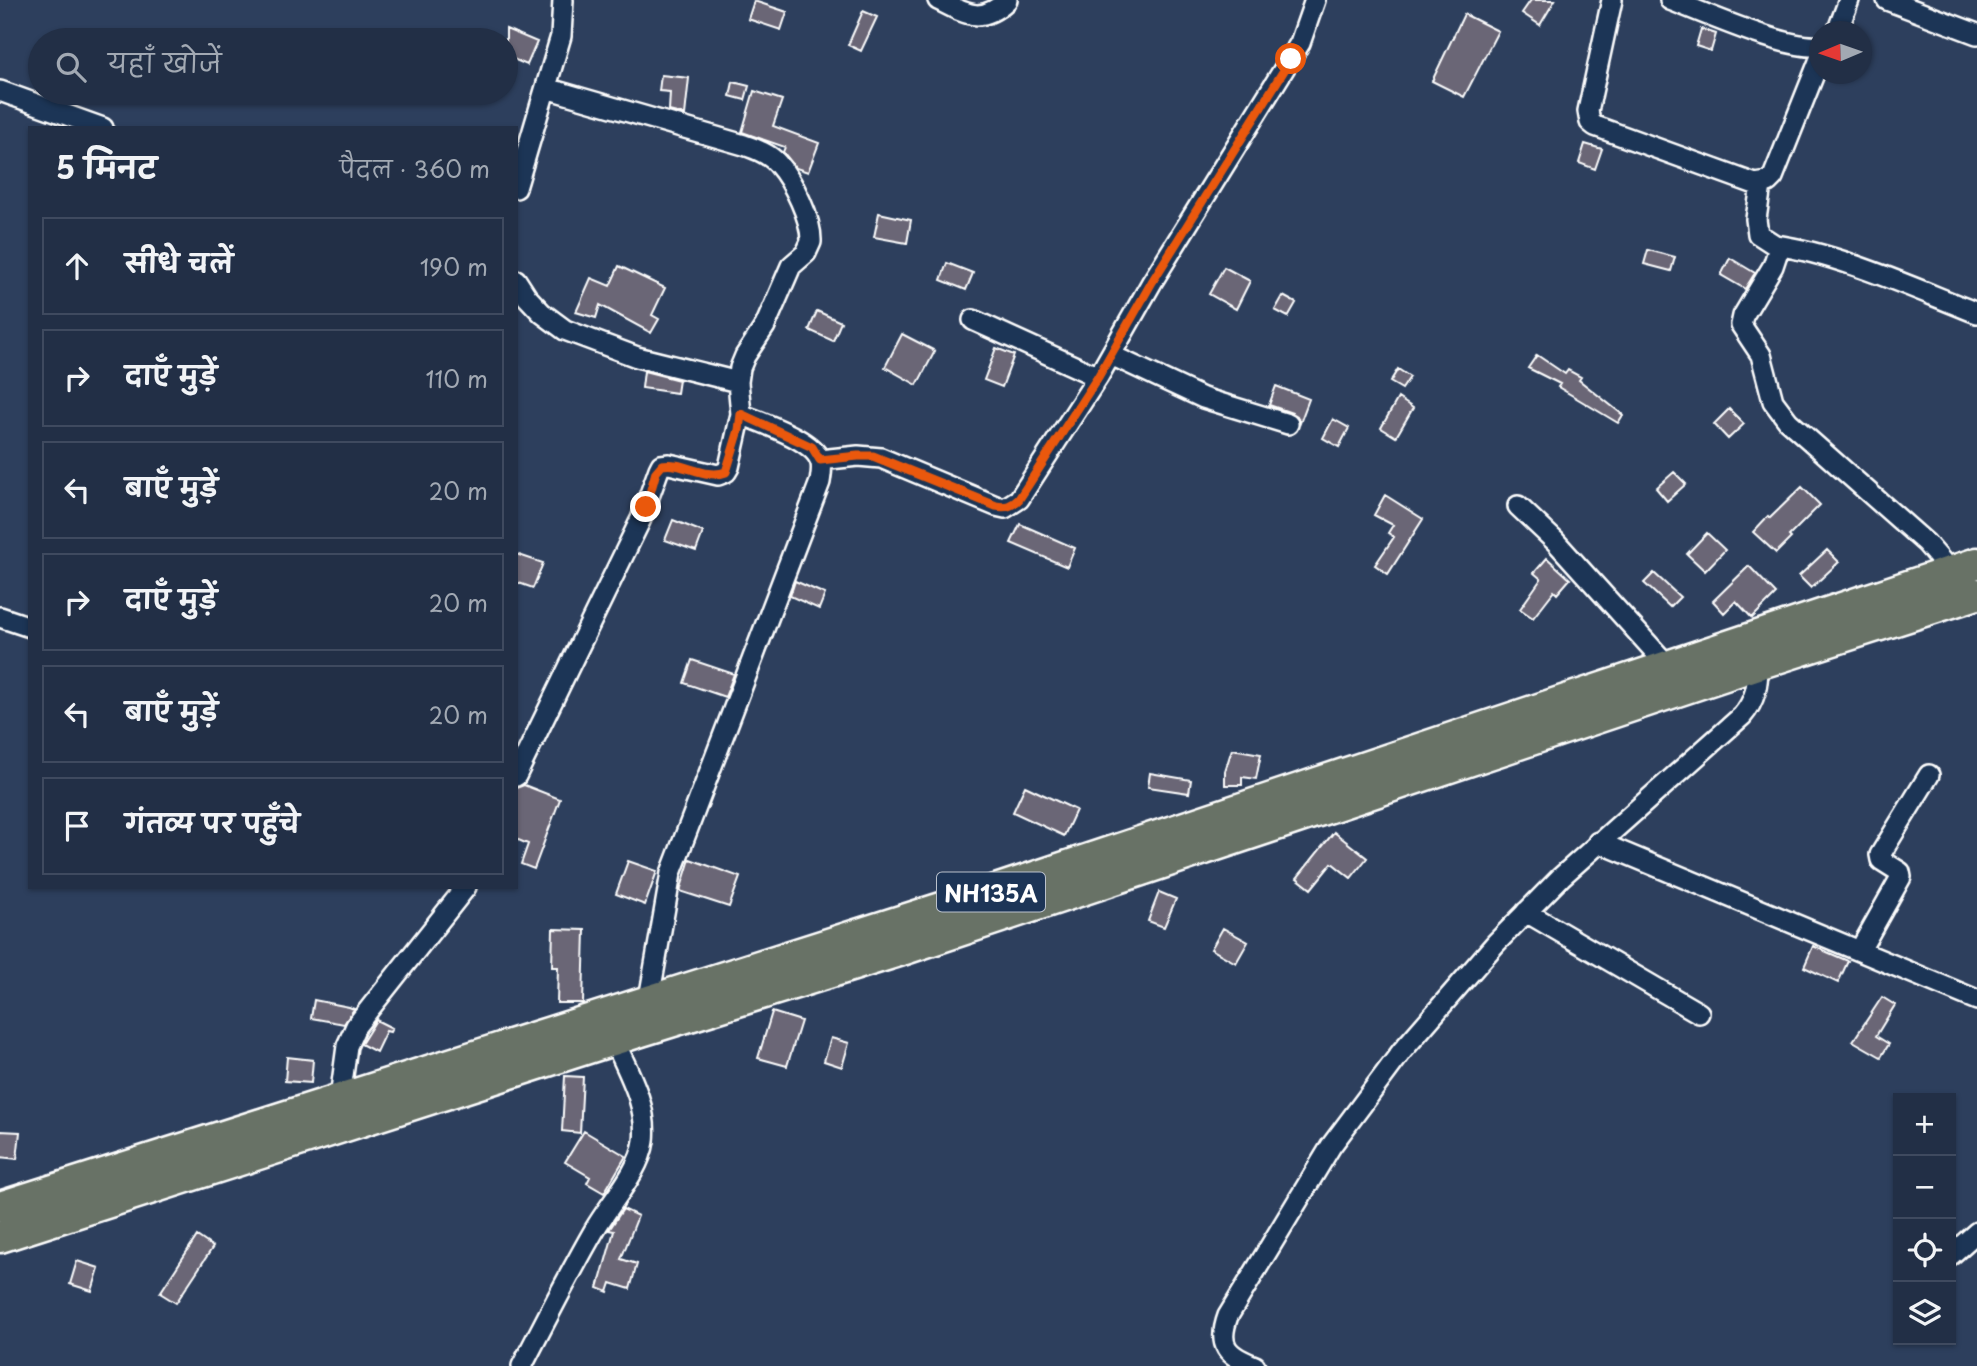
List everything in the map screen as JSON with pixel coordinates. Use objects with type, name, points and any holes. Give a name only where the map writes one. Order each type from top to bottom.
[{"type":"highway","name":"NH135A","points":[[0,1207],[951,905],[1964,568]]},
{"type":"highway","name":"NH135A","points":[[0,1237],[899,951],[1758,664],[1977,594]]},
{"type":"street","points":[[518,181],[561,36],[563,0]]},
{"type":"street","points":[[938,0],[970,15],[980,16],[996,10],[1007,0]]},
{"type":"street","points":[[820,460],[858,456],[881,458],[996,506],[1004,508],[1019,499],[1098,377],[1152,282],[1296,51],[1315,0]]},
{"type":"street","points":[[1612,0],[1588,111],[1590,122],[1595,126],[1761,185],[1773,177],[1810,84]]},
{"type":"street","points":[[1670,0],[1770,37],[1809,46]]},
{"type":"street","points":[[1841,21],[1849,0]]},
{"type":"street","points":[[1887,0],[1977,34]]},
{"type":"street","points":[[518,772],[640,519],[656,472],[665,464],[718,475],[726,472],[739,430],[740,368],[765,326],[790,266],[806,253],[811,242],[799,198],[778,164],[760,151],[546,88]]},
{"type":"street","points":[[0,91],[28,101]]},
{"type":"street","points":[[39,105],[97,126]]},
{"type":"street","points":[[1761,185],[1756,219],[1758,234],[1774,245],[1778,251],[1777,259],[1741,321],[1743,329],[1761,355],[1773,401],[1788,421],[1926,543],[1964,568]]},
{"type":"street","points":[[1774,245],[1794,248],[1879,275],[1977,313]]},
{"type":"street","points":[[518,283],[542,313],[565,330],[637,357],[738,382]]},
{"type":"street","points":[[973,320],[1098,377]]},
{"type":"street","points":[[1111,355],[1203,398],[1288,424]]},
{"type":"street","points":[[649,999],[671,873],[820,482],[822,470],[820,460],[812,447],[741,414]]},
{"type":"street","points":[[1518,506],[1555,541],[1668,666]]},
{"type":"street","points":[[0,617],[28,626]]},
{"type":"street","points":[[1255,1366],[1229,1352],[1223,1343],[1223,1329],[1237,1299],[1339,1136],[1402,1051],[1496,943],[1598,842],[1742,716],[1754,698],[1758,685],[1758,664]]},
{"type":"street","points":[[1860,950],[1901,877],[1900,872],[1881,860],[1880,855],[1929,775]]},
{"type":"street","points":[[1598,842],[1977,1000]]},
{"type":"street","points":[[340,1098],[342,1068],[347,1046],[356,1026],[464,889]]},
{"type":"street","points":[[1526,912],[1699,1013]]},
{"type":"street","points":[[522,1366],[595,1228],[639,1158],[644,1142],[644,1122],[638,1095],[614,1040]]},
{"type":"street","points":[[1956,1251],[1977,1232]]},
{"type":"building","points":[[1531,0],[1555,0],[1540,25],[1522,13]]},
{"type":"building","points":[[754,1],[787,12],[781,30],[748,19]]},
{"type":"building","points":[[863,11],[877,17],[861,51],[848,45]]},
{"type":"building","points":[[1464,14],[1498,31],[1464,97],[1432,81]]},
{"type":"building","points":[[1701,29],[1716,34],[1711,51],[1696,46]]},
{"type":"building","points":[[518,34],[537,42],[527,65],[518,61]]},
{"type":"building","points":[[661,75],[689,78],[685,115],[669,111],[670,92],[659,91]]},
{"type":"building","points":[[733,82],[749,86],[745,100],[730,96]]},
{"type":"building","points":[[754,91],[782,100],[773,126],[819,143],[808,172],[796,168],[783,152],[785,147],[742,132]]},
{"type":"building","points":[[1585,144],[1602,149],[1595,169],[1579,163]]},
{"type":"building","points":[[879,213],[911,220],[907,243],[874,237]]},
{"type":"building","points":[[1648,250],[1675,257],[1671,271],[1644,264]]},
{"type":"building","points":[[1730,258],[1755,273],[1745,289],[1721,275]]},
{"type":"building","points":[[947,263],[973,273],[966,290],[941,280]]},
{"type":"building","points":[[619,266],[665,288],[652,315],[659,319],[651,333],[600,305],[596,318],[576,312],[591,278],[610,286]]},
{"type":"building","points":[[1224,267],[1250,281],[1236,309],[1209,294]]},
{"type":"building","points":[[1283,296],[1296,303],[1288,317],[1275,310]]},
{"type":"building","points":[[817,311],[841,322],[833,341],[809,330]]},
{"type":"building","points":[[902,334],[935,351],[917,385],[885,367]]},
{"type":"building","points":[[996,348],[1014,355],[1002,387],[984,380]]},
{"type":"building","points":[[1537,355],[1565,374],[1568,370],[1581,377],[1579,380],[1623,415],[1618,423],[1558,387],[1560,384],[1528,368]]},
{"type":"building","points":[[1398,369],[1410,377],[1402,389],[1390,382]]},
{"type":"building","points":[[644,371],[679,380],[677,393],[642,388]]},
{"type":"building","points":[[1276,386],[1309,399],[1300,423],[1292,413],[1269,405]]},
{"type":"building","points":[[1398,398],[1413,408],[1396,437],[1381,428]]},
{"type":"building","points":[[1729,409],[1744,424],[1728,439],[1714,424]]},
{"type":"building","points":[[1333,419],[1349,428],[1339,447],[1323,438]]},
{"type":"building","points":[[1674,472],[1686,484],[1667,501],[1656,488]]},
{"type":"building","points":[[1802,487],[1820,505],[1776,553],[1753,532]]},
{"type":"building","points":[[1385,495],[1423,519],[1388,574],[1375,565],[1394,537],[1388,533],[1393,525],[1374,515]]},
{"type":"building","points":[[673,520],[703,532],[696,551],[665,540]]},
{"type":"building","points":[[1020,524],[1075,548],[1067,567],[1011,543]]},
{"type":"building","points":[[1707,533],[1725,550],[1705,571],[1687,554]]},
{"type":"building","points":[[1827,550],[1839,562],[1811,588],[1799,576]]},
{"type":"building","points":[[518,555],[543,563],[533,588],[518,583]]},
{"type":"building","points":[[1547,558],[1570,579],[1557,594],[1554,591],[1533,618],[1520,609],[1541,579],[1534,573]]},
{"type":"building","points":[[1749,566],[1776,594],[1752,618],[1736,601],[1724,613],[1713,601]]},
{"type":"building","points":[[1654,573],[1680,597],[1670,607],[1644,583]]},
{"type":"building","points":[[795,581],[825,594],[819,609],[790,596]]},
{"type":"building","points":[[692,660],[734,674],[725,697],[684,683]]},
{"type":"building","points":[[1232,749],[1261,754],[1256,779],[1242,777],[1242,785],[1225,785],[1225,771]]},
{"type":"building","points":[[1150,773],[1191,780],[1189,793],[1148,787]]},
{"type":"building","points":[[524,785],[560,799],[534,869],[521,864],[528,844],[518,840],[518,787]]},
{"type":"building","points":[[1025,786],[1076,810],[1064,836],[1013,812]]},
{"type":"building","points":[[1334,832],[1367,858],[1351,878],[1332,863],[1311,889],[1297,878]]},
{"type":"building","points":[[690,859],[740,877],[729,907],[680,891]]},
{"type":"building","points":[[628,861],[657,871],[645,905],[616,894]]},
{"type":"building","points":[[1159,892],[1176,899],[1164,927],[1148,921]]},
{"type":"building","points":[[1223,928],[1248,942],[1236,963],[1211,949]]},
{"type":"building","points":[[553,929],[585,930],[583,1003],[557,1003],[558,967],[552,967]]},
{"type":"building","points":[[1813,946],[1848,961],[1838,983],[1804,967]]},
{"type":"building","points":[[1882,997],[1895,1005],[1876,1036],[1889,1044],[1881,1057],[1853,1041]]},
{"type":"building","points":[[314,1000],[354,1009],[344,1024],[311,1018]]},
{"type":"building","points":[[772,1012],[801,1021],[787,1066],[758,1058]]},
{"type":"building","points":[[376,1020],[392,1028],[390,1032],[386,1031],[376,1052],[361,1044]]},
{"type":"building","points":[[831,1038],[849,1043],[842,1067],[824,1061]]},
{"type":"building","points":[[287,1057],[313,1060],[311,1083],[285,1081]]},
{"type":"building","points":[[565,1076],[583,1077],[580,1133],[562,1131]]},
{"type":"building","points":[[0,1131],[20,1132],[17,1159],[0,1157]]},
{"type":"building","points":[[584,1131],[626,1156],[604,1193],[587,1183],[590,1177],[565,1162]]},
{"type":"building","points":[[623,1209],[638,1216],[621,1259],[637,1264],[630,1289],[611,1283],[608,1292],[598,1288],[614,1231],[609,1230]]},
{"type":"building","points":[[197,1236],[213,1247],[176,1303],[160,1293]]},
{"type":"building","points":[[77,1261],[99,1268],[92,1291],[70,1284]]},
{"type":"route","points":[[646,507],[656,472],[662,465],[674,465],[718,475],[726,472],[741,414],[812,447],[820,460],[873,456],[996,506],[1004,508],[1013,505],[1098,377],[1152,282],[1291,59]]}]
